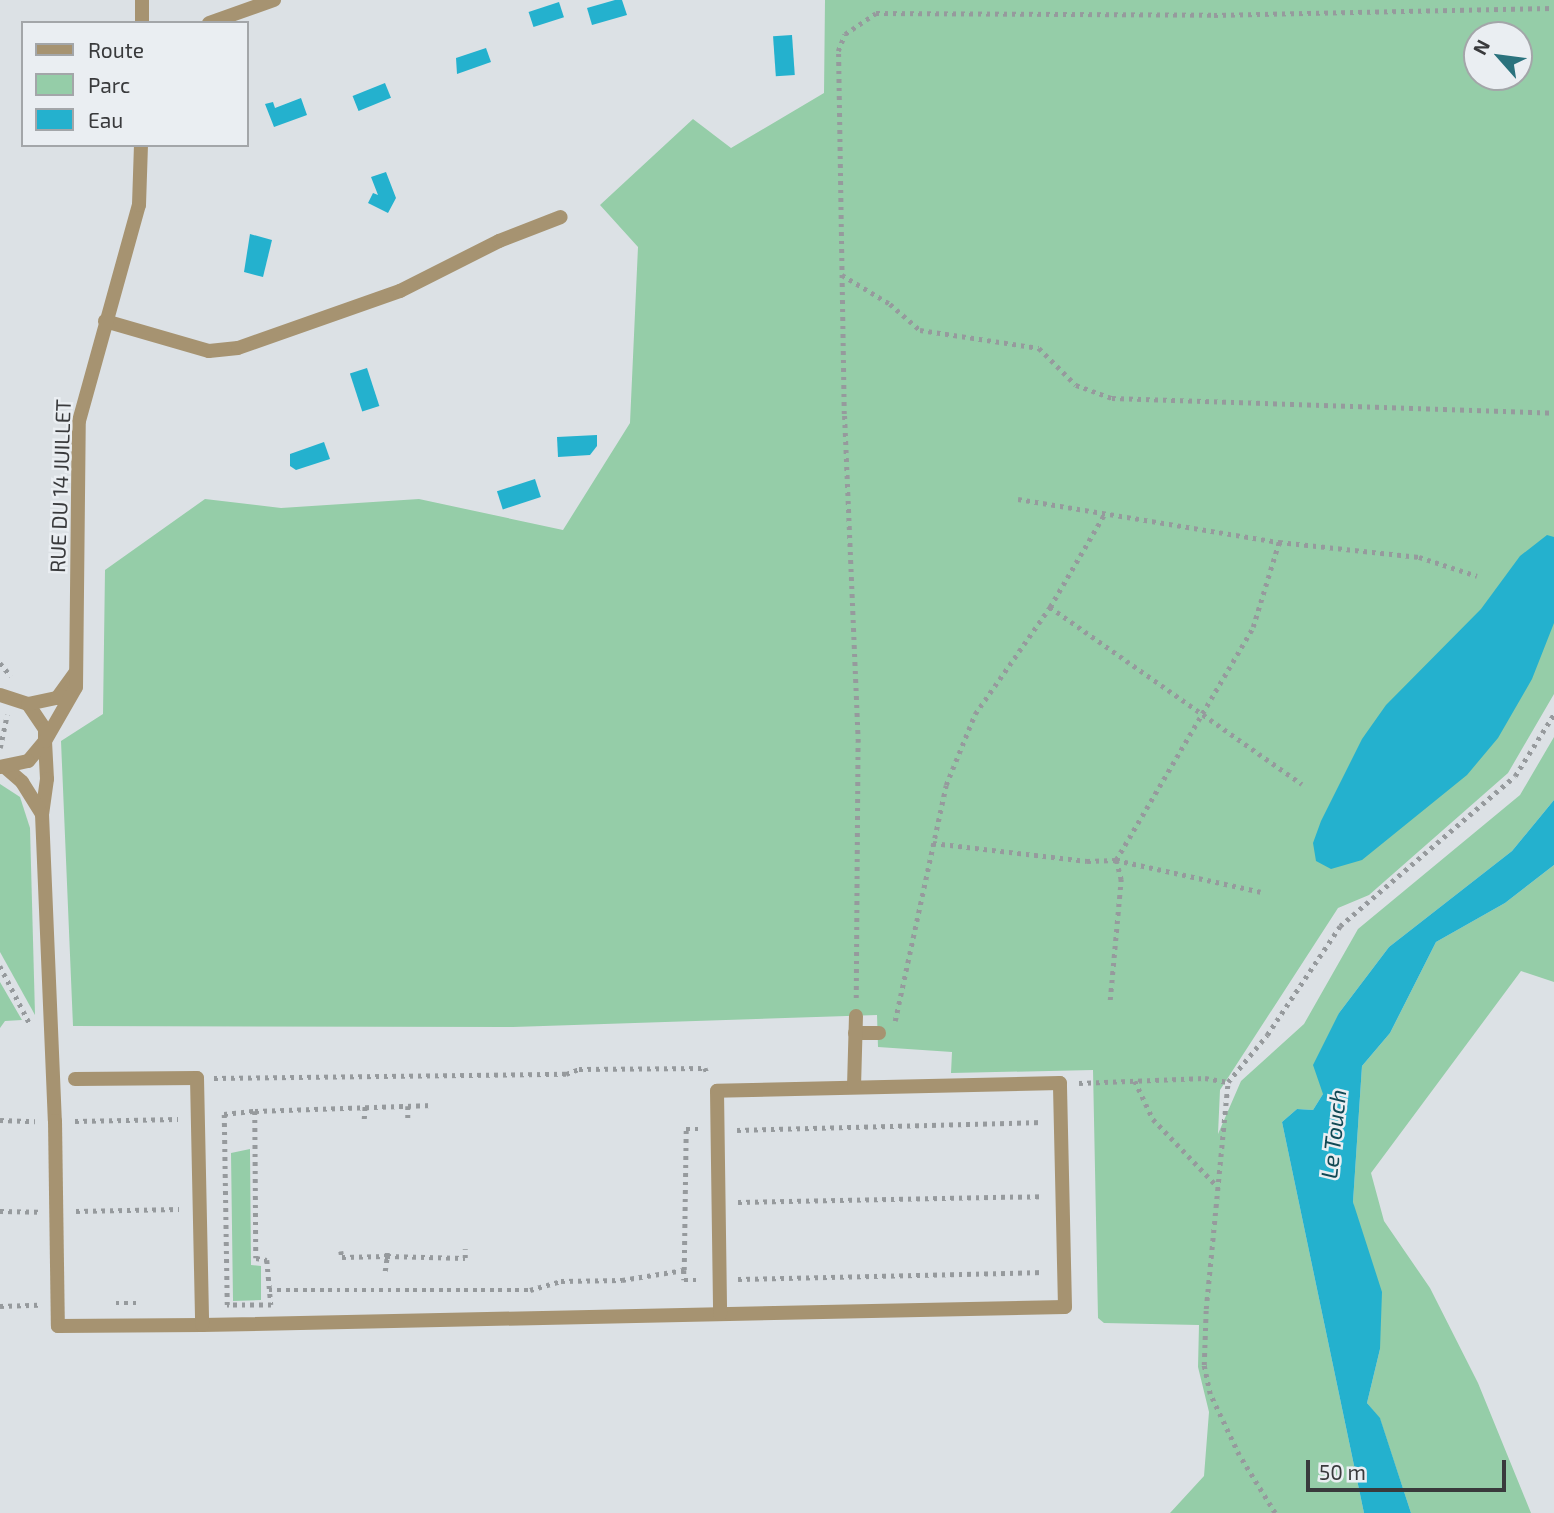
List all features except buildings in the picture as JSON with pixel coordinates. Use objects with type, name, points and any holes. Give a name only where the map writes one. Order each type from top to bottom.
[{"type":"street","points":[[142,0],[142,21]]},
{"type":"street","points":[[215,21],[274,0]]},
{"type":"street","name":"RUE DU 14 JUILLET","points":[[3,768],[28,761],[45,741],[71,701],[77,668],[79,421],[139,205],[141,147]]},
{"type":"street","points":[[105,321],[209,351],[238,348],[400,291],[499,241],[561,217]]},
{"type":"street","points":[[0,695],[28,704],[57,698],[77,668]]},
{"type":"street","points":[[28,704],[42,720],[47,779],[42,814],[55,1121],[58,1326],[202,1325],[1065,1307],[1060,1083],[717,1091],[720,1314]]},
{"type":"street","points":[[3,768],[22,782],[42,814]]},
{"type":"street","points":[[854,1087],[856,1016]]},
{"type":"street","points":[[855,1033],[879,1033]]},
{"type":"street","points":[[75,1079],[197,1078],[202,1325]]},
{"type":"path","points":[[856,1016],[858,742],[841,275],[838,51],[845,34],[876,13],[1214,15],[1554,8]]},
{"type":"path","points":[[841,275],[890,304],[920,330],[1039,348],[1076,385],[1112,398],[1554,413]]},
{"type":"path","points":[[1018,499],[1279,542],[1419,557],[1476,576]]},
{"type":"path","points":[[879,1033],[894,1025],[946,785],[975,714],[1050,607],[1104,515]]},
{"type":"path","points":[[1110,1000],[1121,880],[1116,860],[1139,827],[1166,768],[1203,714],[1253,627],[1279,542]]},
{"type":"path","points":[[1050,607],[1302,784]]},
{"type":"path","points":[[0,663],[12,677]]},
{"type":"path","points":[[1275,1513],[1239,1455],[1210,1394],[1205,1365],[1217,1185],[1228,1082],[1267,1035],[1340,926],[1515,776],[1554,714]]},
{"type":"path","points":[[933,842],[1087,861],[1116,860],[1261,891]]},
{"type":"path","points":[[0,966],[30,1024],[51,1032]]},
{"type":"path","points":[[197,1078],[705,1068],[717,1091]]},
{"type":"path","points":[[1135,1081],[1153,1119],[1217,1185]]},
{"type":"path","points":[[1094,1083],[1228,1082]]},
{"type":"path","points":[[0,1120],[198,1119],[255,1111],[433,1105]]},
{"type":"path","points":[[364,1119],[365,1106]]},
{"type":"path","points":[[408,1106],[408,1118]]},
{"type":"path","points":[[224,1114],[228,1305],[271,1305],[267,1260],[256,1258],[255,1111]]},
{"type":"path","points":[[1061,1122],[686,1129],[688,1203],[684,1280],[1064,1272]]},
{"type":"path","points":[[688,1203],[1063,1195]]},
{"type":"path","points":[[0,1211],[200,1209]]},
{"type":"path","points":[[341,1251],[342,1257],[387,1253],[465,1258],[465,1249]]},
{"type":"path","points":[[385,1271],[387,1253]]},
{"type":"path","points":[[269,1290],[530,1290],[561,1281],[622,1280],[684,1270]]},
{"type":"green space","points":[[825,0],[1554,0],[1554,694],[1508,773],[1369,895],[1338,908],[1220,1090],[1218,1134],[1241,1081],[1304,1024],[1358,929],[1520,795],[1554,737],[1554,800],[1512,851],[1389,947],[1339,1013],[1323,1094],[1313,1110],[1297,1109],[1282,1122],[1364,1513],[1170,1513],[1204,1476],[1209,1412],[1198,1367],[1199,1325],[1104,1323],[1098,1318],[1093,1070],[951,1073],[952,1052],[878,1047],[877,1015],[513,1027],[73,1026],[61,741],[103,714],[105,570],[205,499],[281,508],[419,499],[563,530],[630,423],[638,247],[600,205],[693,119],[731,148],[824,93]]},
{"type":"green space","points":[[0,784],[20,797],[30,828],[35,1015],[0,952]]},
{"type":"green space","points":[[1554,865],[1554,982],[1521,971],[1371,1173],[1384,1221],[1430,1288],[1478,1383],[1531,1513],[1411,1513],[1380,1419],[1367,1403],[1380,1349],[1353,1202],[1362,1066],[1390,1033],[1436,942],[1505,903]]},
{"type":"green space","points":[[0,982],[22,1020],[5,1021],[0,1028]]},
{"type":"green space","points":[[250,1149],[251,1265],[261,1266],[261,1300],[233,1301],[231,1153]]},
{"type":"water","points":[[622,0],[627,15],[592,25],[587,8]]},
{"type":"water","points":[[559,2],[564,17],[534,27],[529,12]]},
{"type":"water","points":[[792,35],[795,75],[776,76],[773,36]]},
{"type":"water","points":[[486,48],[491,62],[457,74],[456,58]]},
{"type":"water","points":[[385,83],[391,98],[359,111],[353,96]]},
{"type":"water","points":[[301,98],[307,115],[274,127],[265,104],[273,102],[275,108]]},
{"type":"water","points":[[386,172],[396,198],[388,213],[368,203],[373,193],[378,195],[371,177]]},
{"type":"water","points":[[250,234],[272,240],[263,277],[244,272]]},
{"type":"water","points":[[367,368],[379,406],[362,412],[350,374]]},
{"type":"water","points":[[597,435],[597,446],[590,455],[558,457],[557,437]]},
{"type":"water","points":[[324,442],[330,459],[296,470],[290,466],[290,454]]},
{"type":"water","points":[[535,479],[541,497],[503,509],[497,491]]},
{"type":"water","points":[[1547,535],[1554,537],[1554,623],[1532,679],[1498,738],[1467,775],[1362,860],[1331,869],[1316,861],[1313,843],[1321,821],[1362,739],[1386,705],[1481,609],[1520,556]]},
{"type":"water","name":"Le Touch","points":[[1554,800],[1554,865],[1505,903],[1436,942],[1390,1033],[1362,1066],[1353,1202],[1382,1292],[1380,1349],[1367,1403],[1380,1418],[1411,1513],[1364,1513],[1282,1122],[1297,1109],[1313,1110],[1323,1094],[1313,1065],[1339,1013],[1389,947],[1512,851]]}]
